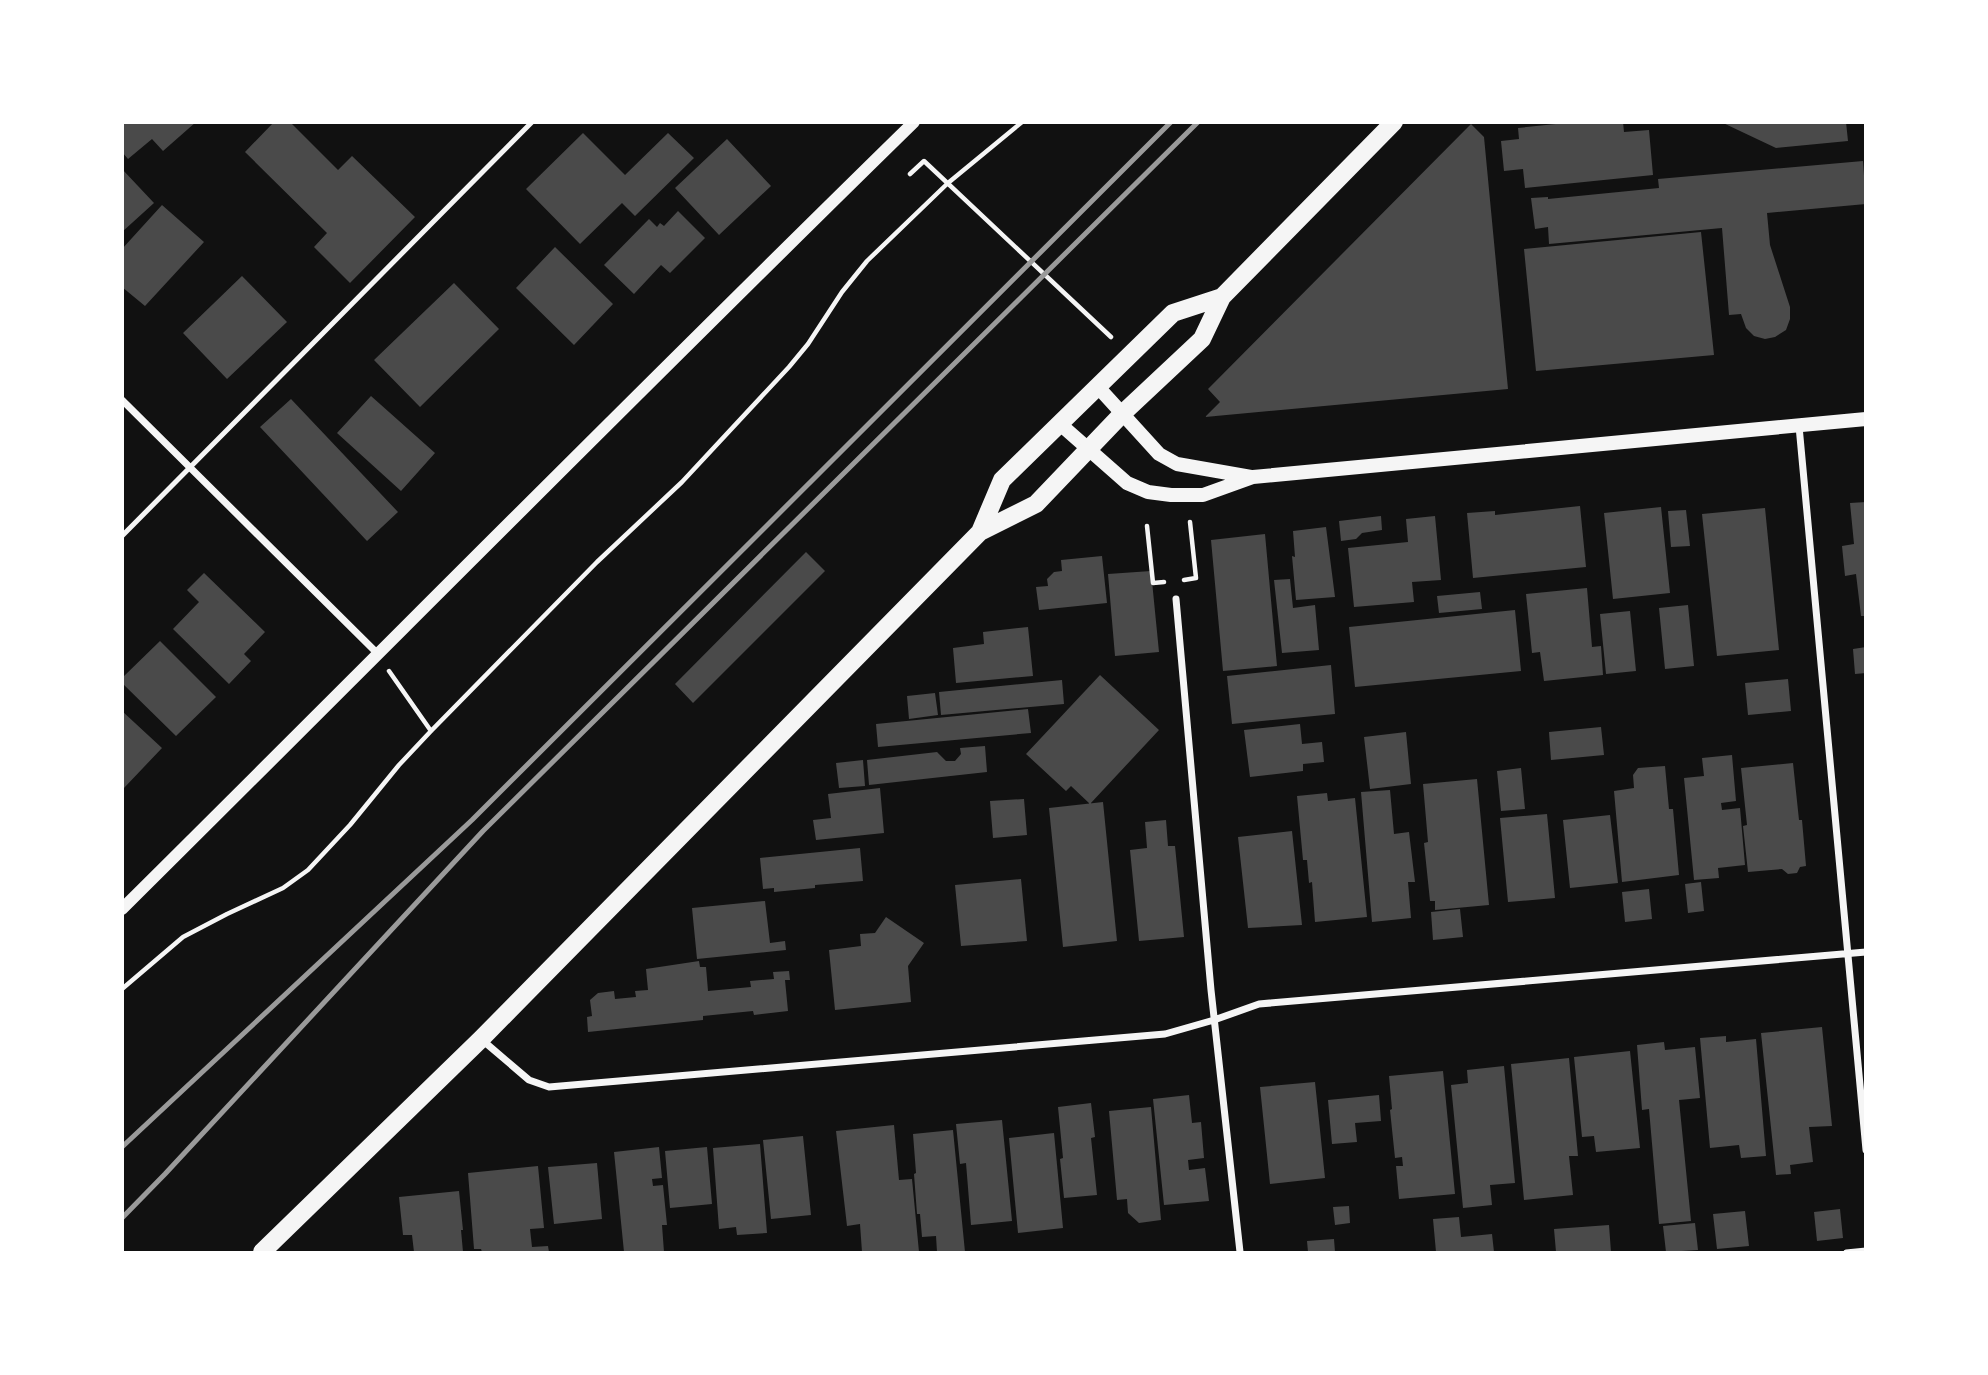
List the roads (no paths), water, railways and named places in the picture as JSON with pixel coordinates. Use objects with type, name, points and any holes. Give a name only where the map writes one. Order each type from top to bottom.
[{"type":"main road","points":[[262,1252],[481,1039],[980,533],[1037,505],[1122,414],[1202,339],[1222,298],[1394,122]]},
{"type":"main road","points":[[980,533],[1002,480],[1173,313],[1222,298]]},
{"type":"main road","points":[[1098,387],[1159,454],[1177,464],[1253,477]]},
{"type":"main road","points":[[1060,424],[1127,483],[1149,492],[1203,495],[1253,477],[1866,419]]},
{"type":"street","points":[[122,909],[914,122]]},
{"type":"street","points":[[122,400],[377,654]]},
{"type":"street","points":[[1799,425],[1866,1150]]},
{"type":"street","points":[[1176,599],[1214,1020],[1240,1252]]},
{"type":"street","points":[[481,1039],[528,1080],[549,1087],[1165,1034],[1259,1004],[1866,952]]},
{"type":"lane","points":[[122,536],[532,122]]},
{"type":"lane","points":[[1846,1252],[1866,1251]]},
{"type":"railway","points":[[122,1147],[472,820],[1171,122]]},
{"type":"railway","points":[[122,1218],[483,831],[1198,122]]}]
